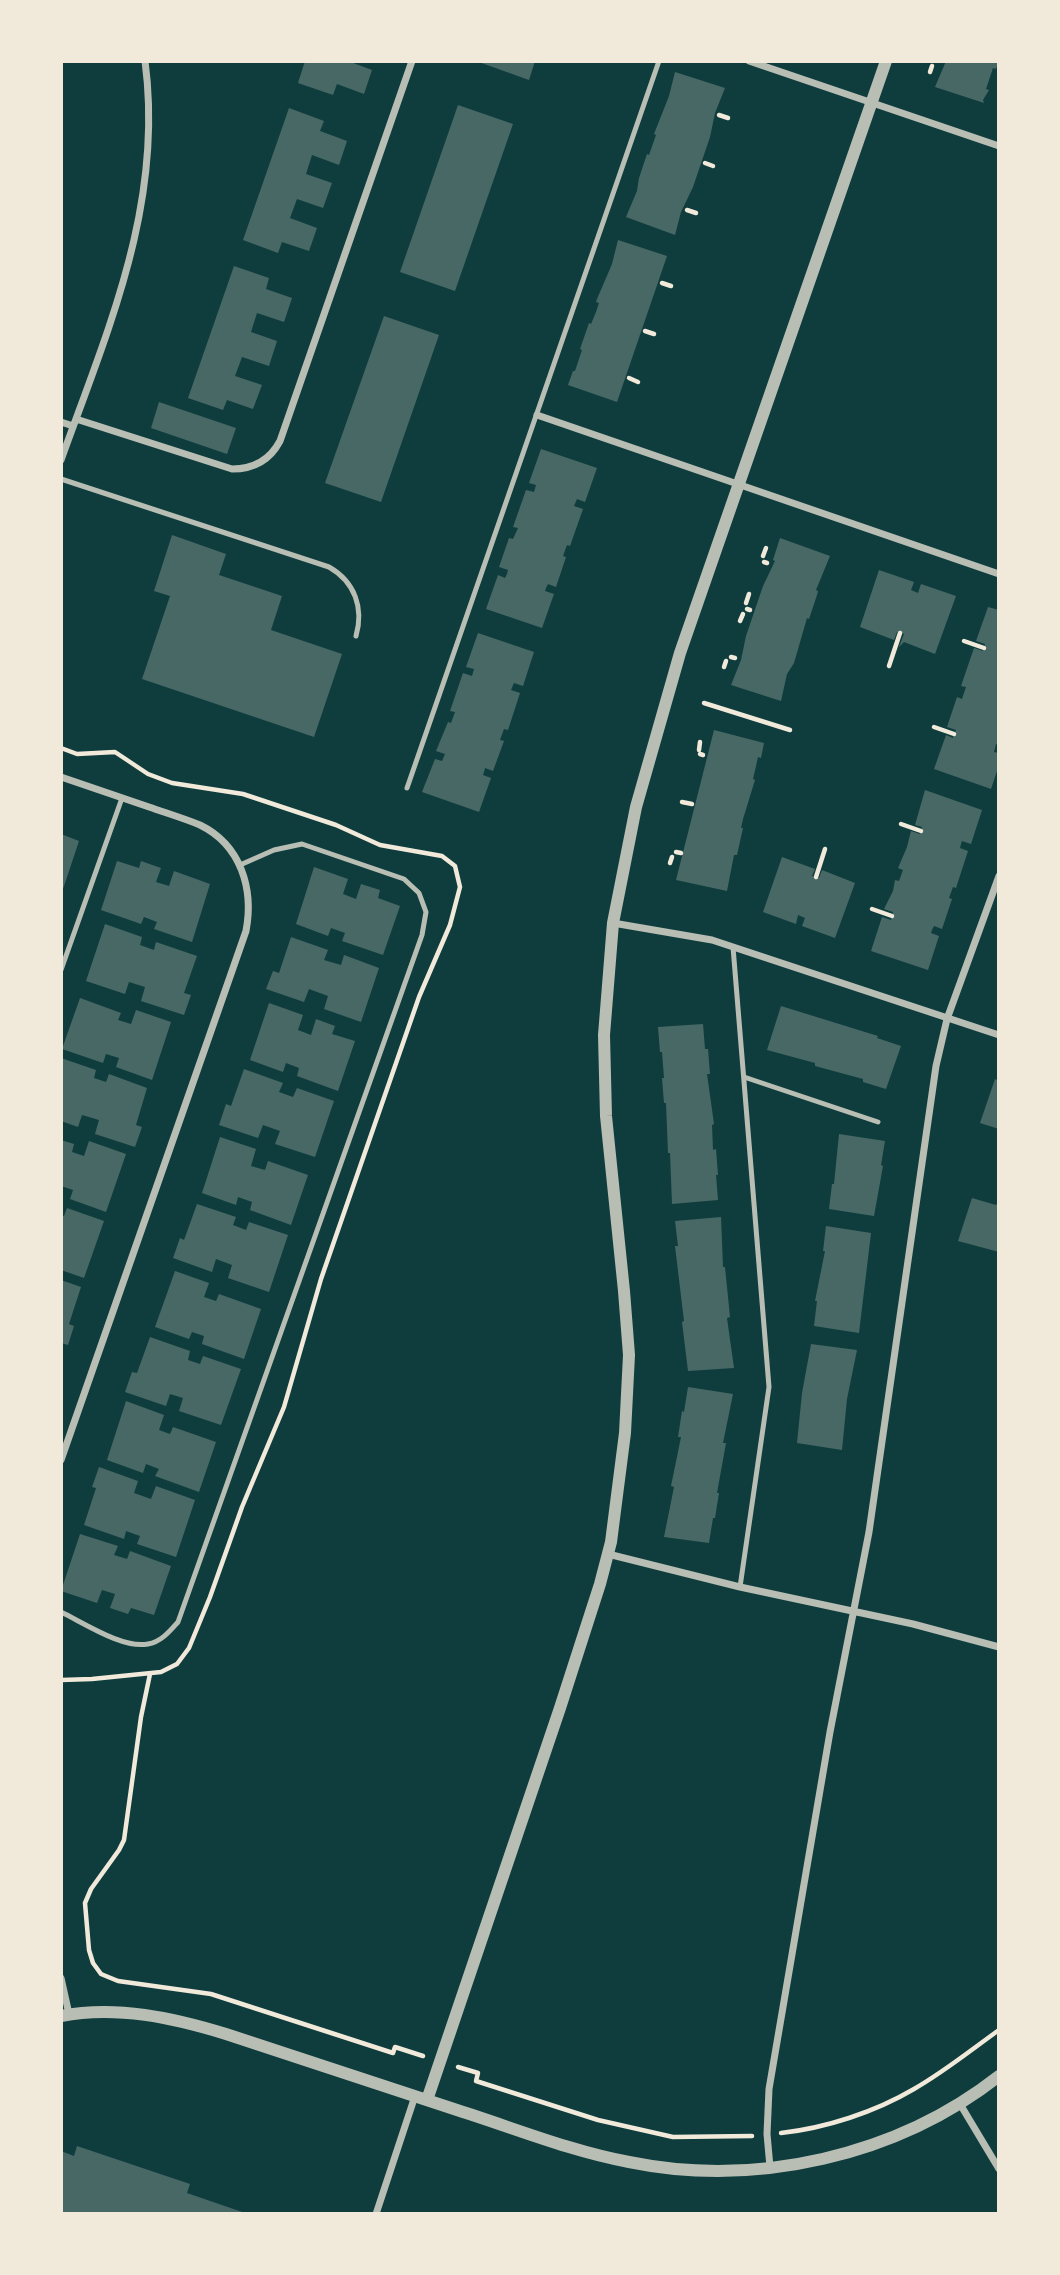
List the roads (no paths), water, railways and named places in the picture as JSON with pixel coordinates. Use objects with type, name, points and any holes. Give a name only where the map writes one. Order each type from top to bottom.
[{"type":"street","points":[[61,460],[124,280],[142,208],[150,136],[145,61]]},
{"type":"street","points":[[61,422],[75,422],[232,469],[254,466],[272,453],[280,441],[412,61]]},
{"type":"street","points":[[749,61],[999,146]]},
{"type":"street","points":[[376,2214],[421,2098],[560,1707],[608,1554],[625,1433],[629,1355],[604,1089],[606,999],[613,923],[649,755],[680,653],[886,61]]},
{"type":"street","points":[[537,415],[999,574]]},
{"type":"street","points":[[61,777],[202,826],[226,845],[240,865],[250,900],[246,931],[65,1439],[61,1460]]},
{"type":"street","points":[[770,2167],[767,2134],[769,2089],[830,1732],[871,1518],[936,1066],[947,1019],[999,876]]},
{"type":"street","points":[[613,923],[681,933],[733,947],[999,1035]]},
{"type":"street","points":[[608,1554],[740,1587],[913,1624],[999,1647]]},
{"type":"street","points":[[61,1978],[65,2015],[117,2013],[174,2020],[226,2034],[584,2151],[631,2163],[703,2171],[798,2164],[850,2151],[922,2124],[960,2104],[999,2076]]},
{"type":"street","points":[[960,2104],[999,2169]]},
{"type":"lane","points":[[407,788],[659,61]]},
{"type":"lane","points":[[61,479],[329,567],[344,578],[354,593],[359,610],[356,636]]},
{"type":"lane","points":[[61,970],[122,798]]},
{"type":"lane","points":[[61,1612],[125,1643],[148,1644],[166,1636],[178,1622],[422,935],[426,912],[419,893],[404,878],[302,844],[274,850],[240,865]]},
{"type":"lane","points":[[733,947],[769,1387],[740,1587]]},
{"type":"lane","points":[[744,1077],[878,1122]]}]
